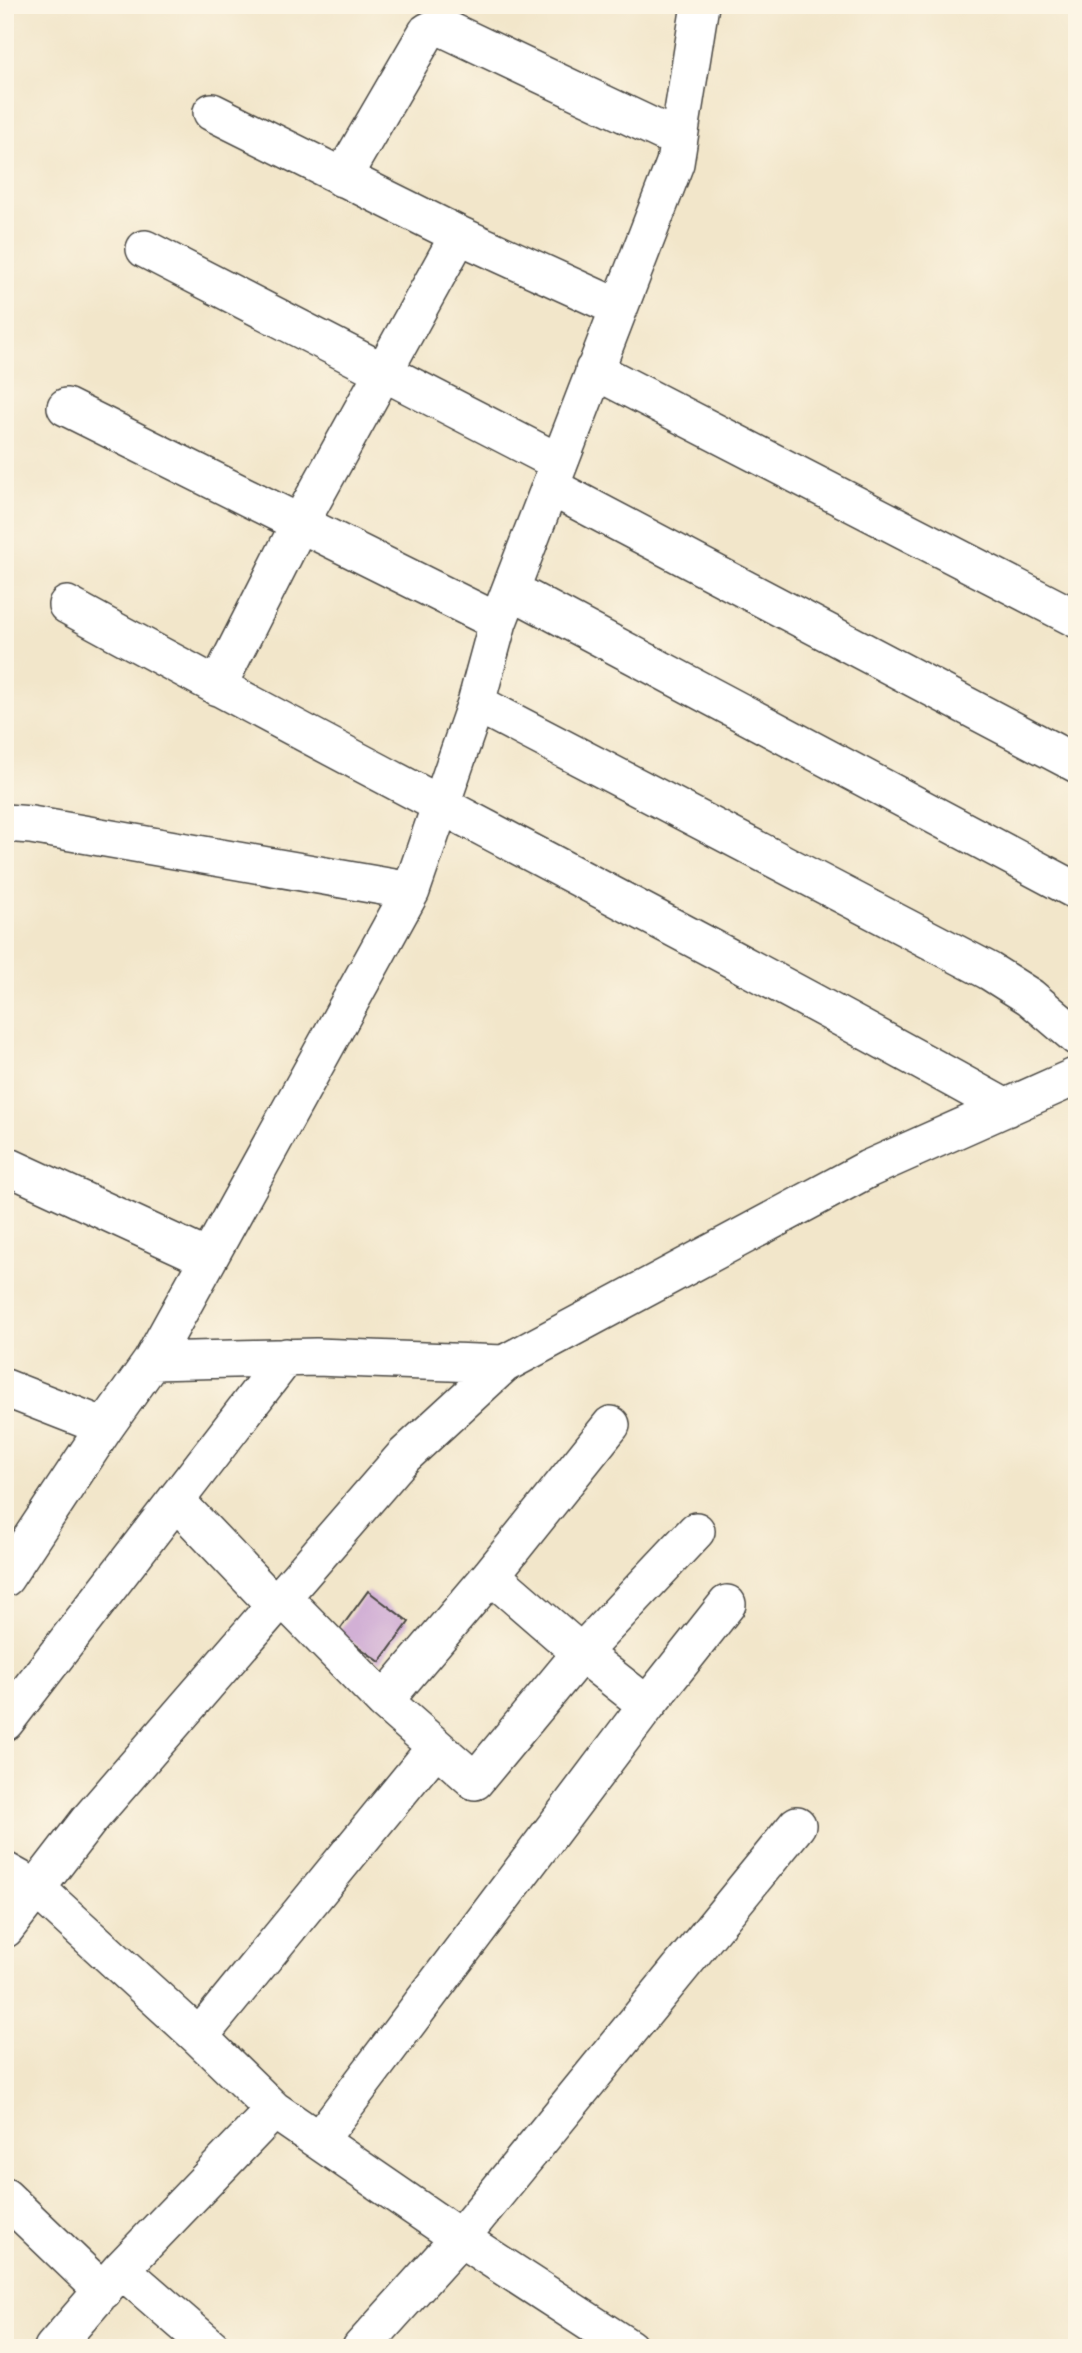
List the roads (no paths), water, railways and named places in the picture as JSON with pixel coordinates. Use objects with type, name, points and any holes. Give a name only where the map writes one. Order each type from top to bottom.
[{"type":"street","points":[[5,1578],[152,1361],[411,891],[476,703],[504,606],[675,163],[700,5]]},
{"type":"street","points":[[342,177],[427,32],[439,26],[678,139]]},
{"type":"street","points":[[212,112],[460,235],[619,308]]},
{"type":"street","points":[[217,687],[300,523],[460,235]]},
{"type":"street","points":[[145,249],[385,372],[555,474],[1077,764]]},
{"type":"street","points":[[594,370],[1077,619]]},
{"type":"street","points":[[66,407],[300,523],[504,606],[1077,891]]},
{"type":"street","points":[[68,605],[217,687],[825,1008],[1006,1108]]},
{"type":"street","points":[[476,703],[989,971],[1030,997],[1077,1037]]},
{"type":"street","points":[[5,823],[32,825],[411,891]]},
{"type":"street","points":[[5,1929],[89,1821],[404,1456],[504,1364],[868,1169],[1077,1076]]},
{"type":"street","points":[[5,1165],[207,1258]]},
{"type":"street","points":[[5,1722],[286,1357]]},
{"type":"street","points":[[152,1361],[316,1357],[504,1364]]},
{"type":"street","points":[[5,1388],[105,1427]]},
{"type":"street","points":[[384,1701],[491,1575],[611,1426]]},
{"type":"street","points":[[176,1501],[384,1701],[475,1781],[580,1653],[696,1531]]},
{"type":"street","points":[[491,1575],[580,1653],[648,1705]]},
{"type":"street","points":[[319,2140],[727,1604]]},
{"type":"street","points":[[199,2037],[436,1747]]},
{"type":"street","points":[[361,2348],[460,2238],[797,1825]]},
{"type":"street","points":[[5,1871],[37,1889],[199,2037],[274,2110],[460,2238],[629,2348]]},
{"type":"street","points":[[53,2348],[112,2280],[274,2110]]},
{"type":"street","points":[[5,2197],[112,2280],[212,2348]]}]
